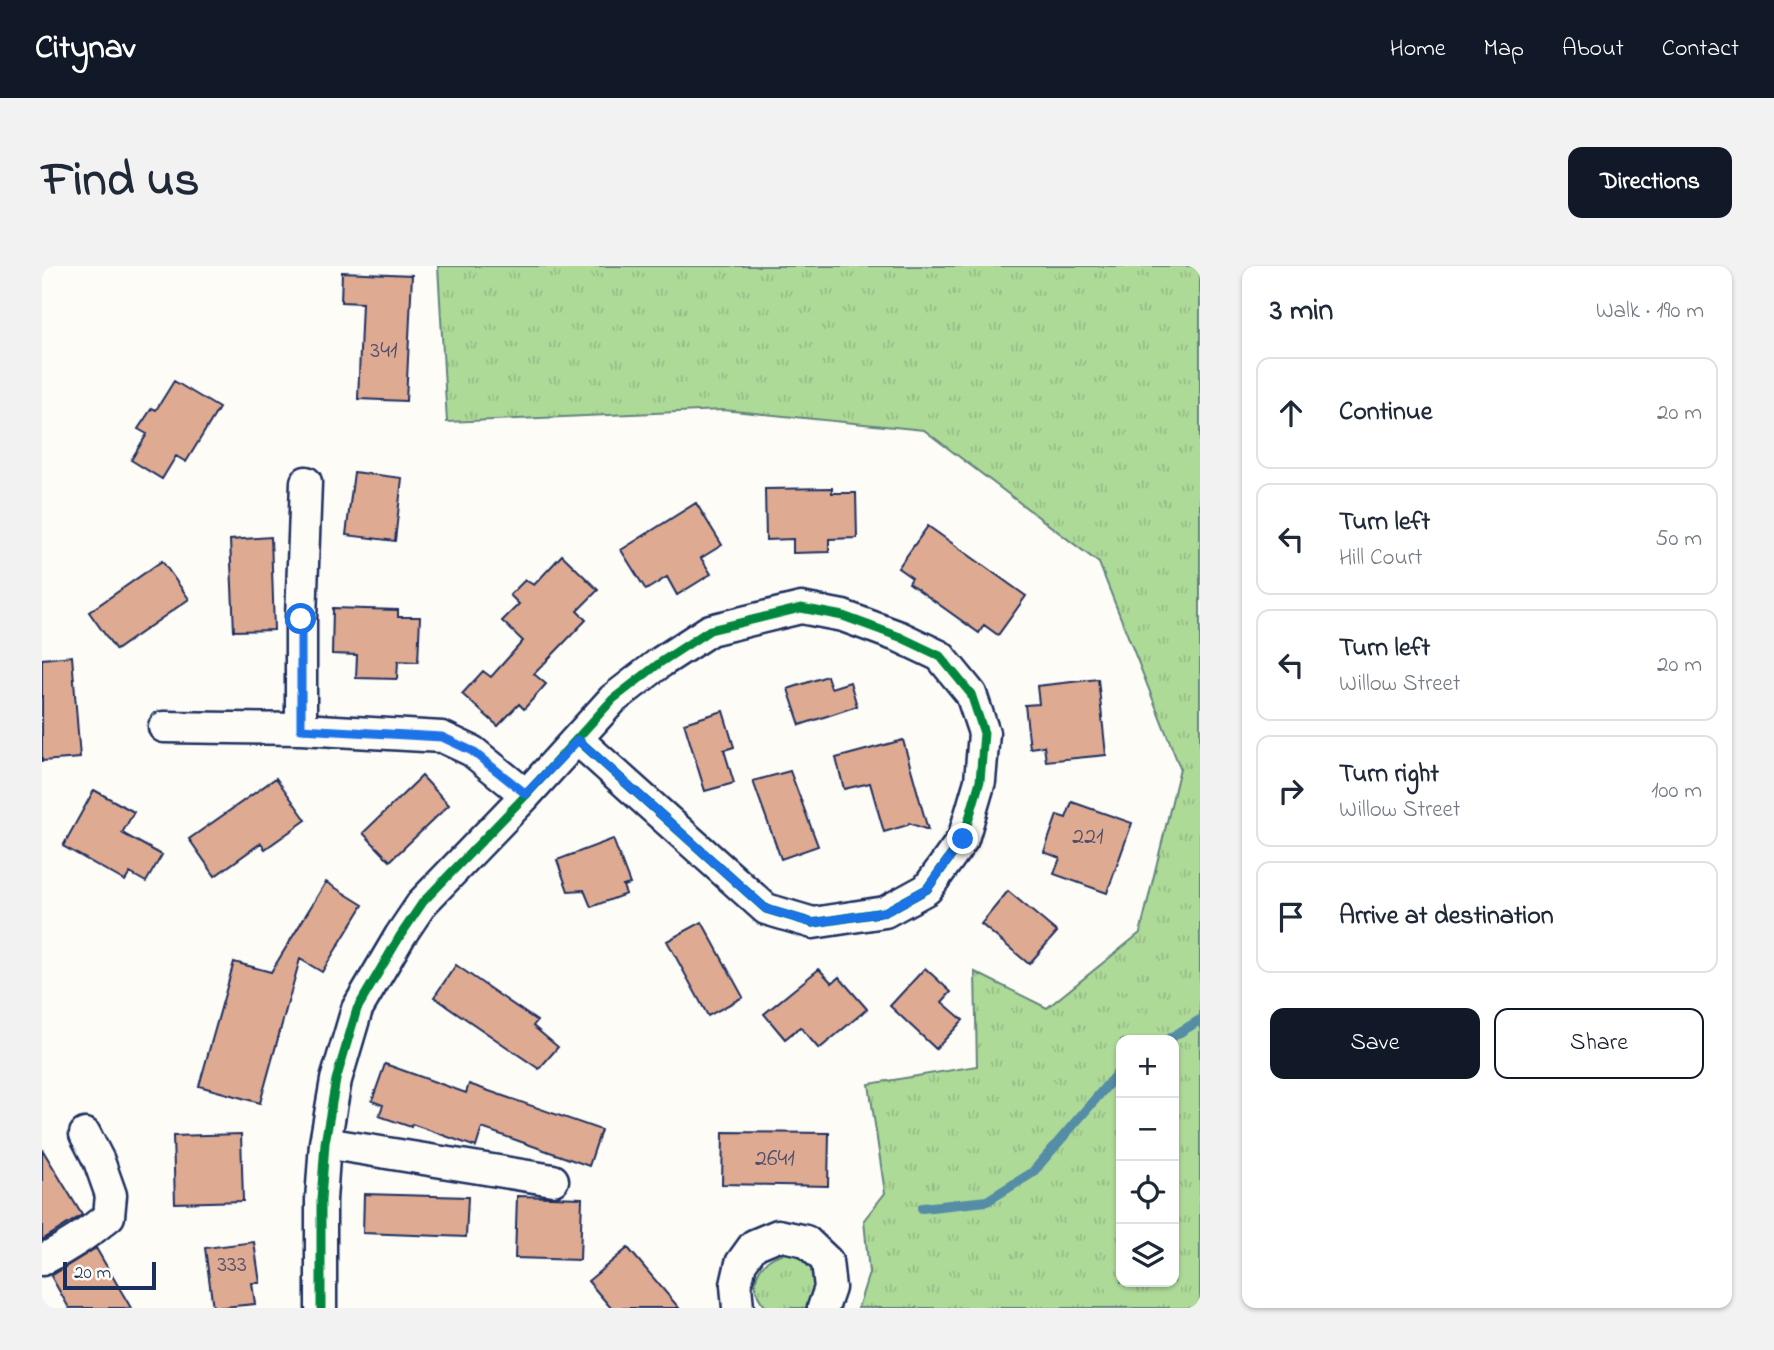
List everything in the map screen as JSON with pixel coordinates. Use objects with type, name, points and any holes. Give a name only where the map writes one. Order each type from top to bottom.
[{"type":"street","points":[[301,729],[301,619],[306,482]]},
{"type":"street","points":[[321,1308],[324,1143],[337,1080],[357,1009],[423,901],[578,740],[613,699],[661,662],[710,630],[801,608],[843,616],[900,637],[940,656],[971,694],[984,733],[980,781],[963,839],[927,889],[885,912],[813,923],[766,909],[578,740]]},
{"type":"street","points":[[164,727],[301,729],[442,737],[472,751],[526,794]]},
{"type":"street","points":[[42,1260],[93,1230],[109,1216],[111,1195],[99,1161],[85,1134]]},
{"type":"street","points":[[324,1143],[554,1180]]},
{"type":"street","points":[[738,1308],[736,1285],[740,1263],[754,1245],[778,1235],[806,1241],[827,1261],[830,1288],[823,1308]]},
{"type":"green space","points":[[438,266],[1200,266],[1200,1308],[858,1308],[869,1273],[864,1220],[885,1193],[869,1084],[977,1066],[975,972],[1047,1008],[1140,933],[1180,768],[1099,563],[924,430],[723,410],[447,422]]},
{"type":"green space","points":[[785,1253],[806,1260],[815,1271],[817,1285],[807,1308],[767,1308],[760,1300],[757,1275],[767,1261]]},
{"type":"building","points":[[342,272],[412,275],[406,401],[358,399],[362,303],[341,302]]},
{"type":"building","points":[[174,381],[219,408],[186,462],[176,456],[162,479],[131,460],[147,434],[138,429],[152,408],[156,410]]},
{"type":"building","points":[[354,472],[402,478],[395,541],[346,535]]},
{"type":"building","points":[[832,488],[832,493],[856,493],[857,538],[829,539],[829,552],[793,553],[793,539],[766,540],[765,489]]},
{"type":"building","points":[[696,503],[722,545],[701,558],[711,574],[677,595],[667,577],[646,590],[621,550]]},
{"type":"building","points":[[928,526],[1026,596],[998,635],[984,625],[979,633],[909,583],[912,578],[898,568]]},
{"type":"building","points":[[271,537],[274,630],[234,631],[230,540]]},
{"type":"building","points":[[562,555],[598,590],[577,611],[586,620],[534,674],[546,684],[524,709],[519,704],[498,726],[462,694],[483,671],[491,677],[523,641],[502,621],[519,604],[510,595],[525,580],[534,585]]},
{"type":"building","points":[[162,561],[189,599],[116,650],[89,612]]},
{"type":"building","points":[[333,608],[398,610],[398,617],[420,617],[418,662],[398,661],[397,679],[356,678],[357,655],[332,654]]},
{"type":"building","points":[[72,656],[80,758],[42,761],[42,659]]},
{"type":"building","points":[[827,676],[831,688],[850,682],[857,706],[800,725],[788,689]]},
{"type":"building","points":[[1098,679],[1106,755],[1046,761],[1044,746],[1030,748],[1025,705],[1039,704],[1037,686]]},
{"type":"building","points":[[723,711],[734,747],[724,750],[734,783],[705,791],[684,723]]},
{"type":"building","points":[[903,740],[928,830],[909,823],[884,832],[870,783],[844,789],[836,758]]},
{"type":"building","points":[[790,771],[818,846],[781,859],[753,781]]},
{"type":"building","points":[[422,776],[449,805],[390,861],[363,833]]},
{"type":"building","points":[[276,778],[306,820],[265,849],[261,843],[215,876],[189,839]]},
{"type":"building","points":[[94,790],[134,812],[122,833],[162,855],[146,882],[130,873],[125,881],[63,846]]},
{"type":"building","points":[[1072,802],[1132,823],[1107,893],[1054,874],[1060,858],[1044,852],[1057,815],[1066,818]]},
{"type":"building","points":[[613,839],[630,884],[623,886],[626,894],[591,907],[584,890],[568,891],[557,860]]},
{"type":"building","points":[[326,882],[363,905],[322,972],[300,959],[260,1103],[199,1086],[234,962],[271,972]]},
{"type":"building","points":[[1008,891],[1057,932],[1029,964],[981,924]]},
{"type":"building","points":[[702,922],[743,997],[708,1016],[667,941]]},
{"type":"building","points":[[456,965],[537,1021],[533,1026],[558,1047],[539,1069],[434,997]]},
{"type":"building","points":[[925,968],[951,992],[942,1002],[963,1020],[936,1049],[890,1006]]},
{"type":"building","points":[[819,969],[832,983],[839,977],[867,1009],[819,1049],[800,1027],[785,1039],[764,1014]]},
{"type":"building","points":[[385,1064],[466,1093],[469,1084],[601,1130],[589,1166],[482,1128],[476,1147],[412,1124],[411,1127],[379,1116],[383,1105],[372,1101]]},
{"type":"building","points":[[723,1132],[829,1133],[828,1186],[722,1184]]},
{"type":"building","points":[[241,1134],[243,1201],[175,1203],[173,1136]]},
{"type":"building","points":[[42,1149],[82,1215],[42,1240]]},
{"type":"building","points":[[364,1194],[468,1197],[466,1237],[363,1233]]},
{"type":"building","points":[[517,1196],[582,1198],[580,1260],[515,1258]]},
{"type":"building","points":[[254,1242],[260,1283],[252,1283],[255,1304],[213,1308],[205,1248]]},
{"type":"building","points":[[96,1248],[131,1308],[69,1308],[51,1276]]},
{"type":"building","points":[[628,1248],[679,1308],[611,1308],[588,1281]]},
{"type":"waterway","points":[[1175,1035],[1200,1020]]},
{"type":"waterway","points":[[922,1208],[987,1201],[1032,1173],[1116,1075]]},
{"type":"cycle path","points":[[321,1308],[321,1200],[325,1143],[336,1080],[357,1009],[423,902],[613,699],[661,662],[710,630],[801,608],[843,616],[900,637],[940,656],[971,694],[984,733],[980,781],[963,839],[927,889],[885,912],[813,923],[766,909],[578,740]]},
{"type":"route","points":[[301,619],[301,729],[442,737],[472,751],[526,794],[578,740],[766,909],[813,923],[885,912],[927,889],[963,839]]}]
